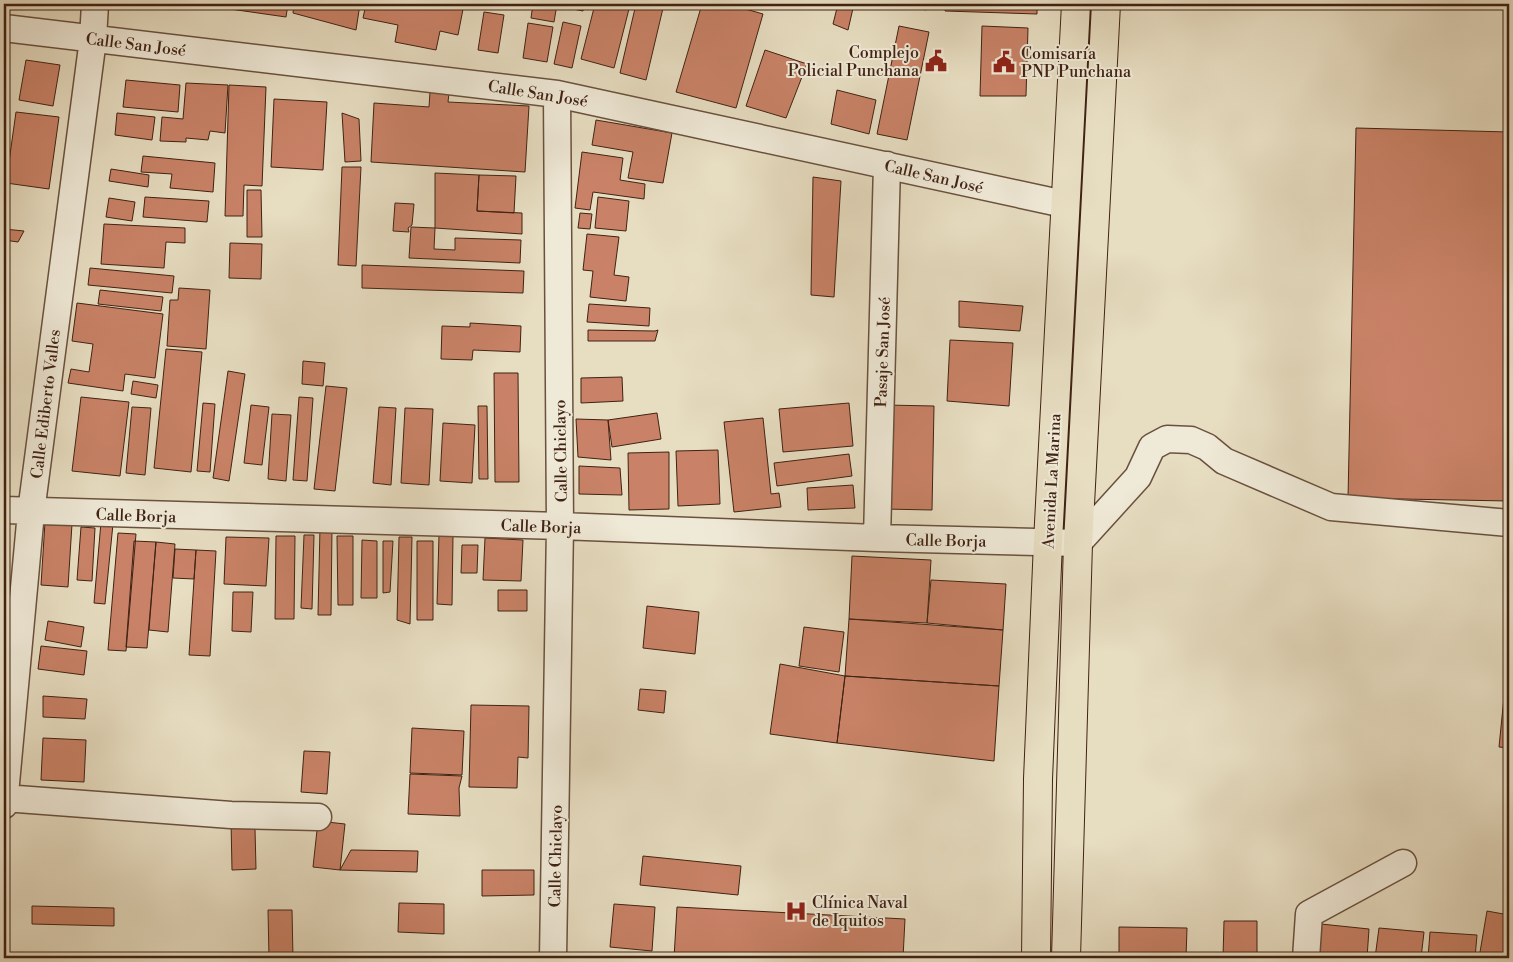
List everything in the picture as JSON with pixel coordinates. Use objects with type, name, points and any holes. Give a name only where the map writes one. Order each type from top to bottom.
[{"type":"main road","name":"Avenida La Marina","points":[[1036,958],[1038,779],[1064,204],[1076,4]]},
{"type":"main road","name":"Avenida La Marina","points":[[1066,958],[1078,543],[1106,4]]},
{"type":"street","name":"Calle Ediberto Valles","points":[[4,805],[31,512],[93,39],[95,4]]},
{"type":"street","name":"Calle San José","points":[[4,28],[556,94],[1064,204]]},
{"type":"street","name":"Calle Chiclayo","points":[[553,958],[560,526],[556,94]]},
{"type":"street","name":"Pasaje San José","points":[[877,538],[887,165]]},
{"type":"street","points":[[1078,543],[1138,477],[1152,446],[1167,439],[1191,440],[1207,447],[1224,460],[1331,507],[1509,523]]},
{"type":"street","name":"Calle Borja","points":[[4,510],[1078,543]]},
{"type":"street","points":[[4,798],[231,815],[318,817]]},
{"type":"street","points":[[1306,958],[1309,914],[1403,863]]},
{"type":"building","points":[[230,4],[288,4],[286,17],[230,9]]},
{"type":"building","points":[[294,4],[360,4],[356,30],[293,13]]},
{"type":"building","points":[[366,4],[464,4],[458,35],[440,31],[436,50],[395,42],[398,25],[363,18]]},
{"type":"building","points":[[491,4],[505,4],[504,7]]},
{"type":"building","points":[[533,4],[557,4],[554,22],[531,18]]},
{"type":"building","points":[[564,4],[585,4],[583,11],[563,7]]},
{"type":"building","points":[[595,4],[630,5],[614,68],[581,59]]},
{"type":"building","points":[[636,4],[664,4],[646,80],[620,73]]},
{"type":"building","points":[[702,4],[728,4],[763,14],[736,108],[676,92]]},
{"type":"building","points":[[838,4],[854,4],[848,30],[833,24]]},
{"type":"building","points":[[905,4],[927,4],[926,10]]},
{"type":"building","points":[[946,4],[1037,4],[1037,14],[945,11]]},
{"type":"building","points":[[1420,4],[1509,4],[1509,7]]},
{"type":"building","points":[[484,12],[504,15],[498,53],[478,50]]},
{"type":"building","points":[[563,22],[581,26],[572,68],[554,64]]},
{"type":"building","points":[[528,23],[553,27],[547,62],[523,58]]},
{"type":"building","points":[[899,26],[929,32],[907,140],[877,134]]},
{"type":"building","name":"Comisaría PNP Punchana","points":[[982,26],[1028,28],[1026,96],[980,96]]},
{"type":"building","points":[[765,50],[807,64],[786,118],[746,106]]},
{"type":"building","points":[[26,60],[60,65],[53,106],[19,100]]},
{"type":"building","points":[[126,80],[180,85],[178,112],[123,107]]},
{"type":"building","points":[[186,83],[228,85],[225,133],[210,131],[208,140],[186,138],[186,142],[160,141],[162,117],[183,119]]},
{"type":"building","points":[[229,85],[266,87],[262,186],[244,185],[243,216],[225,216]]},
{"type":"building","points":[[837,90],[876,100],[869,134],[831,124]]},
{"type":"building","points":[[430,92],[449,93],[448,102],[529,106],[525,172],[371,162],[374,103],[429,107]]},
{"type":"building","points":[[274,99],[327,102],[323,170],[271,167]]},
{"type":"building","points":[[16,112],[59,117],[49,189],[6,183]]},
{"type":"building","points":[[117,113],[155,117],[152,140],[115,135]]},
{"type":"building","points":[[342,113],[359,119],[361,161],[345,162]]},
{"type":"building","points":[[596,120],[672,133],[663,183],[628,178],[633,152],[592,145]]},
{"type":"building","points":[[1356,128],[1509,132],[1509,501],[1348,498]]},
{"type":"building","points":[[582,152],[623,158],[620,180],[645,184],[644,199],[593,192],[590,210],[575,208]]},
{"type":"building","points":[[143,156],[215,163],[213,192],[170,188],[172,174],[141,172]]},
{"type":"building","points":[[342,167],[361,167],[356,266],[338,265]]},
{"type":"building","points":[[111,169],[149,175],[148,187],[109,181]]},
{"type":"building","points":[[435,173],[479,175],[477,211],[522,213],[522,234],[435,228]]},
{"type":"building","points":[[479,175],[516,176],[514,213],[477,211]]},
{"type":"building","points":[[813,177],[841,181],[834,297],[811,295]]},
{"type":"building","points":[[247,190],[261,190],[262,237],[247,237]]},
{"type":"building","points":[[145,197],[209,201],[207,222],[143,217]]},
{"type":"building","points":[[598,197],[629,201],[626,231],[595,228]]},
{"type":"building","points":[[109,198],[135,202],[132,221],[106,217]]},
{"type":"building","points":[[395,203],[414,204],[412,225],[408,228],[409,232],[393,231]]},
{"type":"building","points":[[580,213],[592,214],[590,229],[578,228]]},
{"type":"building","points":[[104,224],[185,228],[185,243],[166,242],[164,268],[101,264]]},
{"type":"building","points":[[411,227],[435,228],[434,249],[455,250],[455,238],[521,240],[520,263],[409,258]]},
{"type":"building","points":[[4,229],[24,231],[18,242],[4,240]]},
{"type":"building","points":[[587,234],[619,237],[614,275],[629,277],[626,301],[590,297],[593,271],[583,270]]},
{"type":"building","points":[[230,243],[262,244],[261,279],[229,278]]},
{"type":"building","points":[[362,265],[524,271],[523,293],[362,288]]},
{"type":"building","points":[[90,268],[174,276],[172,293],[88,285]]},
{"type":"building","points":[[179,288],[210,290],[206,349],[167,346],[170,300],[178,300]]},
{"type":"building","points":[[100,290],[163,297],[161,311],[98,304]]},
{"type":"building","points":[[959,301],[1023,306],[1020,331],[959,327]]},
{"type":"building","points":[[77,303],[163,314],[155,378],[125,374],[123,391],[68,383],[71,369],[89,372],[93,344],[72,341]]},
{"type":"building","points":[[589,304],[650,308],[649,326],[587,322]]},
{"type":"building","points":[[470,323],[521,326],[520,352],[473,350],[472,360],[441,359],[442,326],[470,327]]},
{"type":"building","points":[[588,330],[658,330],[655,341],[588,341]]},
{"type":"building","points":[[950,340],[1013,343],[1009,406],[947,401]]},
{"type":"building","points":[[166,349],[202,352],[191,472],[154,468]]},
{"type":"building","points":[[303,361],[325,363],[323,386],[302,384]]},
{"type":"building","points":[[228,371],[245,374],[229,481],[213,478]]},
{"type":"building","points":[[494,373],[518,373],[519,482],[495,482]]},
{"type":"building","points":[[622,377],[623,401],[581,403],[581,378]]},
{"type":"building","points":[[133,381],[158,385],[156,398],[131,394]]},
{"type":"building","points":[[326,386],[347,388],[335,491],[314,489]]},
{"type":"building","points":[[81,397],[129,402],[120,476],[72,471]]},
{"type":"building","points":[[299,397],[313,398],[307,481],[293,480]]},
{"type":"building","points":[[203,403],[215,404],[210,472],[197,471]]},
{"type":"building","points":[[849,403],[853,446],[783,452],[779,409]]},
{"type":"building","points":[[251,405],[269,407],[262,465],[244,463]]},
{"type":"building","points":[[886,405],[934,406],[932,510],[884,509]]},
{"type":"building","points":[[478,406],[487,406],[488,479],[479,479]]},
{"type":"building","points":[[132,407],[151,408],[145,475],[126,473]]},
{"type":"building","points":[[379,407],[396,408],[391,485],[373,483]]},
{"type":"building","points":[[405,408],[433,409],[429,485],[401,483]]},
{"type":"building","points":[[657,413],[661,439],[612,447],[608,420]]},
{"type":"building","points":[[272,414],[291,415],[286,481],[268,479]]},
{"type":"building","points":[[763,418],[771,494],[779,493],[781,507],[734,512],[724,422]]},
{"type":"building","points":[[576,419],[608,420],[611,460],[578,457]]},
{"type":"building","points":[[443,423],[475,425],[472,483],[440,481]]},
{"type":"building","points":[[718,450],[720,504],[678,506],[676,451]]},
{"type":"building","points":[[669,452],[669,509],[629,510],[628,453]]},
{"type":"building","points":[[849,454],[852,476],[777,486],[774,463]]},
{"type":"building","points":[[579,466],[620,468],[622,495],[579,494]]},
{"type":"building","points":[[853,485],[855,508],[808,510],[807,488]]},
{"type":"building","points":[[45,522],[72,524],[68,587],[41,585]]},
{"type":"building","points":[[101,522],[113,524],[105,604],[94,603]]},
{"type":"building","points":[[81,527],[95,528],[92,581],[77,580]]},
{"type":"building","points":[[320,527],[332,527],[331,615],[318,615]]},
{"type":"building","points":[[118,533],[136,534],[126,651],[108,650]]},
{"type":"building","points":[[304,535],[314,535],[312,609],[301,608]]},
{"type":"building","points":[[439,535],[453,535],[452,605],[437,604]]},
{"type":"building","points":[[276,536],[295,536],[294,619],[275,619]]},
{"type":"building","points":[[337,536],[353,536],[353,605],[338,605]]},
{"type":"building","points":[[226,537],[269,538],[266,586],[224,584]]},
{"type":"building","points":[[399,537],[412,537],[410,624],[397,620]]},
{"type":"building","points":[[485,538],[523,540],[521,581],[483,580]]},
{"type":"building","points":[[362,540],[377,541],[377,598],[361,598]]},
{"type":"building","points":[[134,541],[156,542],[147,648],[126,647]]},
{"type":"building","points":[[383,541],[393,541],[390,592],[383,593]]},
{"type":"building","points":[[417,541],[433,541],[433,620],[417,620]]},
{"type":"building","points":[[156,542],[175,544],[168,632],[149,630]]},
{"type":"building","points":[[462,545],[478,545],[477,573],[461,573]]},
{"type":"building","points":[[175,549],[196,550],[194,579],[173,578]]},
{"type":"building","points":[[196,550],[216,551],[210,656],[189,655]]},
{"type":"building","points":[[852,556],[931,560],[927,623],[849,619]]},
{"type":"building","points":[[931,580],[1006,584],[1003,630],[927,623]]},
{"type":"building","points":[[498,590],[527,590],[527,611],[498,611]]},
{"type":"building","points":[[233,592],[253,592],[251,632],[232,631]]},
{"type":"building","points":[[647,606],[699,612],[695,654],[643,648]]},
{"type":"building","points":[[849,619],[1003,630],[999,686],[845,676]]},
{"type":"building","points":[[48,621],[84,627],[81,647],[45,640]]},
{"type":"building","points":[[804,627],[844,632],[839,672],[799,666]]},
{"type":"building","points":[[41,646],[87,651],[84,675],[38,669]]},
{"type":"building","points":[[780,664],[845,676],[837,743],[770,734]]},
{"type":"building","points":[[845,676],[999,686],[994,761],[837,743]]},
{"type":"building","points":[[1506,677],[1509,677],[1509,748],[1499,747]]},
{"type":"building","points":[[640,689],[666,691],[664,713],[638,710]]},
{"type":"building","points":[[43,696],[87,699],[85,719],[43,717]]},
{"type":"building","points":[[471,705],[529,706],[528,758],[518,757],[517,788],[469,787]]},
{"type":"building","points":[[412,728],[464,731],[462,775],[410,773]]},
{"type":"building","points":[[43,738],[86,740],[84,782],[41,780]]},
{"type":"building","points":[[304,751],[330,752],[327,794],[301,792]]},
{"type":"building","points":[[410,774],[462,776],[459,788],[460,816],[408,814]]},
{"type":"building","points":[[231,821],[255,829],[256,869],[232,870]]},
{"type":"building","points":[[318,821],[345,824],[340,870],[313,867]]},
{"type":"building","points":[[351,850],[418,851],[417,872],[340,870]]},
{"type":"building","points":[[643,856],[741,866],[738,895],[640,885]]},
{"type":"building","points":[[482,870],[534,870],[534,895],[482,896]]},
{"type":"building","points":[[399,903],[444,904],[444,934],[398,932]]},
{"type":"building","points":[[614,904],[655,907],[652,951],[610,947]]},
{"type":"building","points":[[32,906],[114,908],[114,926],[32,924]]},
{"type":"building","points":[[677,907],[905,919],[903,958],[674,958]]},
{"type":"building","points":[[268,910],[292,910],[293,958],[269,958]]},
{"type":"building","points":[[1487,911],[1509,915],[1509,958],[1479,958]]},
{"type":"building","points":[[1224,921],[1257,921],[1257,958],[1223,958]]},
{"type":"building","points":[[1321,924],[1369,929],[1367,958],[1318,958]]},
{"type":"building","points":[[1119,927],[1187,928],[1186,958],[1119,958]]},
{"type":"building","points":[[1379,928],[1424,932],[1421,958],[1375,958]]},
{"type":"building","points":[[1430,932],[1477,935],[1475,958],[1428,958]]},
{"type":"place","name":"Complejo Policial Punchana","points":[[936,61]]},
{"type":"place","name":"Comisaría PNP Punchana","points":[[1004,62]]},
{"type":"place","name":"Clínica Naval de Iquitos","points":[[796,911]]}]
